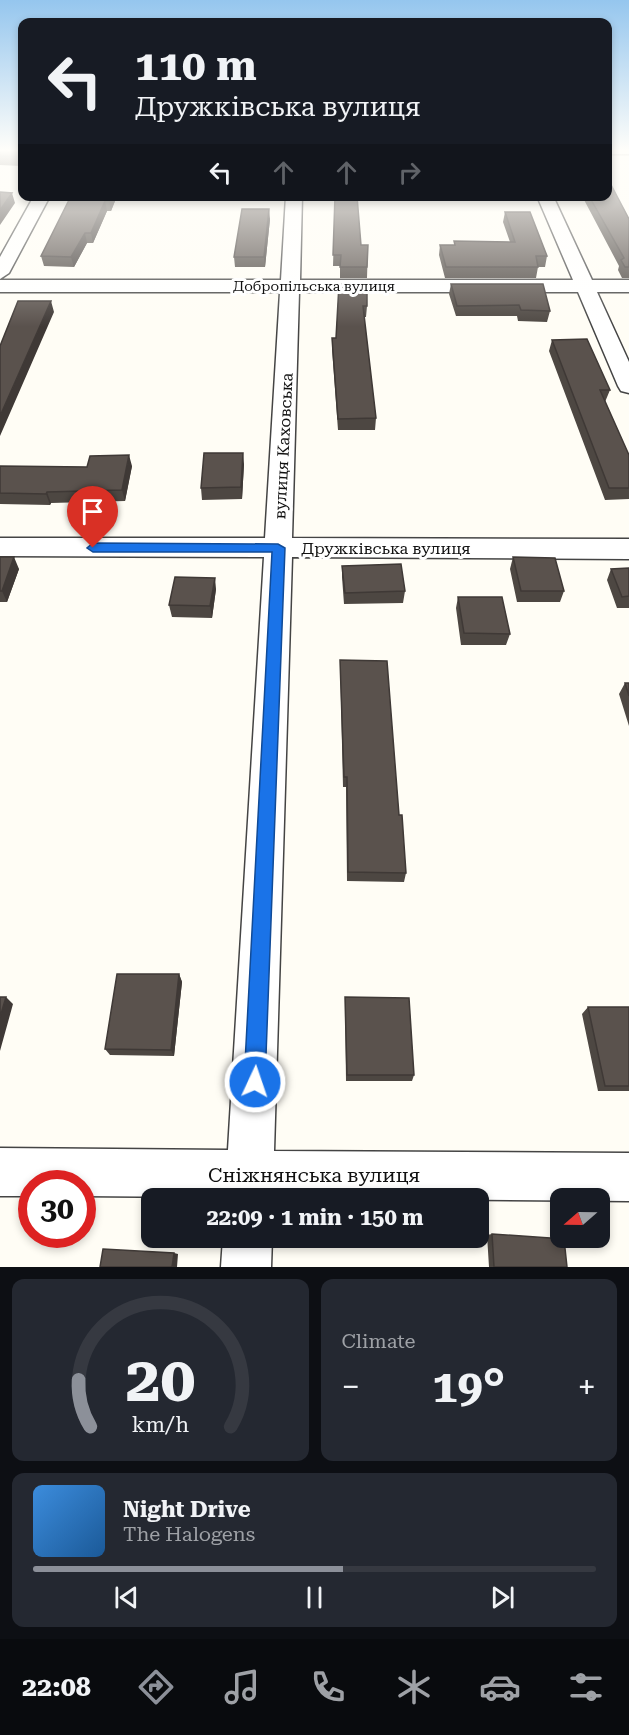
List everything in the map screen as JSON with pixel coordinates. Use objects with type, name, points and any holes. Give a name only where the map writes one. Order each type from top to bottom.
[{"type":"street","points":[[0,273],[35,209]]},
{"type":"street","name":"вулиця Каховська","points":[[250,1186],[293,209]]},
{"type":"street","points":[[551,209],[629,386]]},
{"type":"street","name":"Добропільська вулиця","points":[[0,286],[629,286]]},
{"type":"street","name":"Дружківська вулиця","points":[[0,547],[629,549]]},
{"type":"street","name":"Сніжнянська вулиця","points":[[0,1172],[250,1186],[629,1177]]},
{"type":"street","points":[[246,1267],[247,1248]]},
{"type":"building","points":[[64,209],[101,209],[91,233],[85,233],[71,257],[41,256]]},
{"type":"building","points":[[242,209],[269,209],[264,257],[234,257]]},
{"type":"building","points":[[335,209],[358,209],[361,245],[368,245],[367,267],[340,267],[341,255],[333,255]]},
{"type":"building","points":[[596,209],[624,209],[629,219],[629,267],[625,267],[621,260],[624,258]]},
{"type":"building","points":[[505,212],[530,212],[547,256],[536,256],[538,267],[446,267],[440,245],[455,245],[454,241],[515,242]]},
{"type":"building","points":[[339,284],[367,284],[367,306],[363,306],[376,418],[338,419],[332,338],[336,338]]},
{"type":"building","points":[[451,284],[543,284],[550,311],[521,310],[519,305],[457,306]]},
{"type":"building","points":[[18,301],[51,301],[0,416],[0,346]]},
{"type":"building","points":[[587,339],[610,390],[600,390],[629,455],[629,488],[609,488],[552,340]]},
{"type":"building","points":[[204,453],[243,453],[241,487],[201,488]]},
{"type":"building","points":[[129,455],[122,490],[47,492],[46,494],[0,493],[0,466],[87,467],[90,456]]},
{"type":"building","points":[[0,557],[14,557],[2,591],[0,591]]},
{"type":"building","points":[[513,557],[555,558],[564,591],[521,591]]},
{"type":"building","points":[[401,564],[405,591],[345,593],[342,566]]},
{"type":"building","points":[[629,568],[629,596],[622,597],[611,569]]},
{"type":"building","points":[[175,577],[215,578],[210,606],[169,605]]},
{"type":"building","points":[[458,597],[502,597],[510,634],[464,633]]},
{"type":"building","points":[[340,660],[387,661],[406,873],[348,872],[347,777],[344,777]]},
{"type":"building","points":[[625,683],[629,683],[629,696]]},
{"type":"building","points":[[117,974],[179,974],[171,1050],[105,1049]]},
{"type":"building","points":[[0,997],[6,997],[0,1017]]},
{"type":"building","points":[[345,997],[409,998],[414,1075],[347,1075]]},
{"type":"building","points":[[588,1007],[629,1007],[629,1086],[605,1086]]},
{"type":"building","points":[[492,1234],[550,1238],[550,1248],[565,1248],[567,1267],[494,1267]]},
{"type":"building","points":[[103,1249],[174,1253],[172,1267],[100,1267]]},
{"type":"route","points":[[93,548],[278,548],[255,1082]]}]
